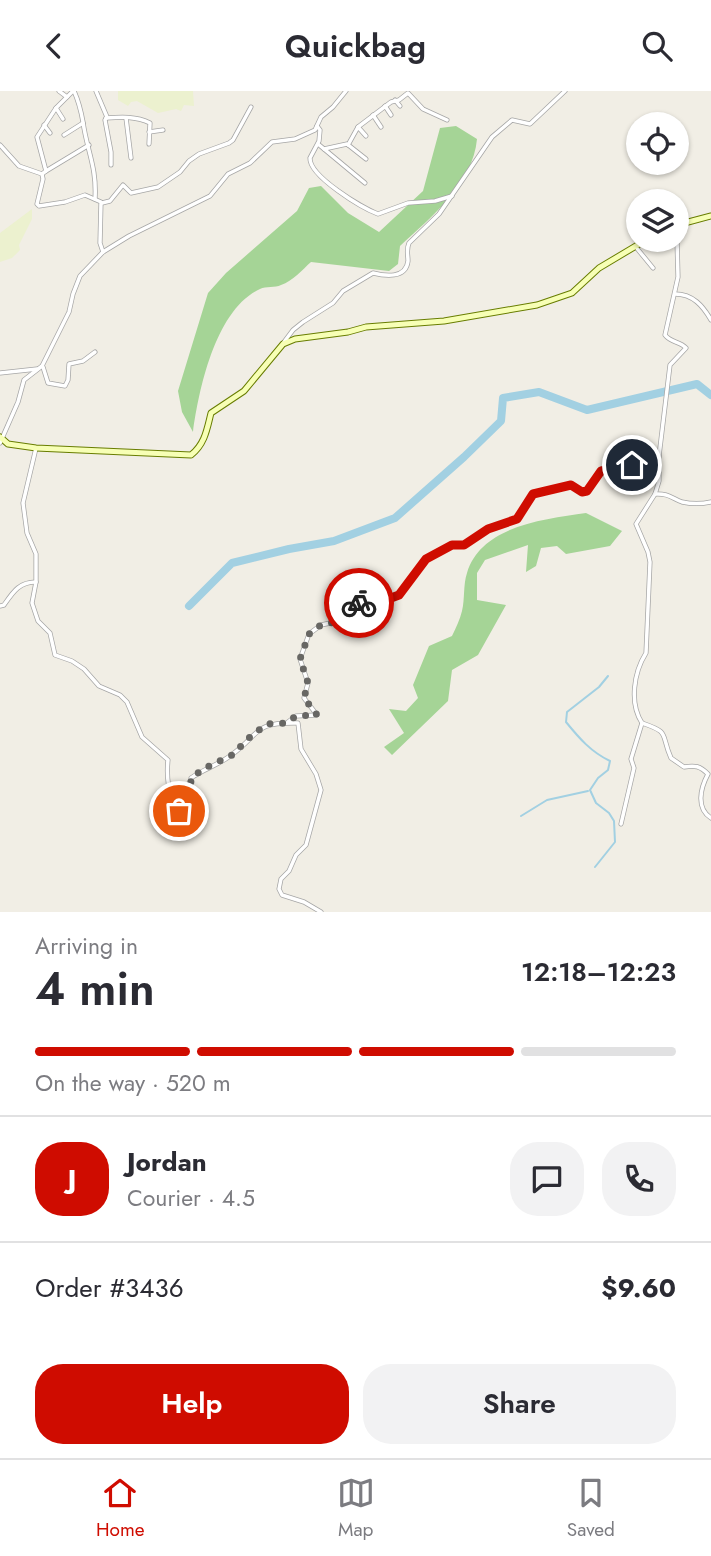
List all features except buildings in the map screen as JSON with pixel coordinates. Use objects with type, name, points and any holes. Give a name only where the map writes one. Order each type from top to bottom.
[{"type":"street","points":[[58,91],[67,97]]},
{"type":"street","points":[[95,198],[95,168],[82,112],[73,91],[57,108],[37,137],[44,173],[37,204],[39,206],[65,202],[85,195],[102,204]]},
{"type":"street","points":[[346,91],[321,117],[317,126],[299,138],[272,142],[250,163],[228,174],[210,196],[103,252],[80,277],[69,312],[41,367],[24,380],[18,402],[1,440],[8,444],[36,448],[191,455],[205,437],[211,413],[244,391],[293,330],[333,303],[354,283],[373,273],[385,277],[404,270],[407,266],[409,243],[439,214],[492,137],[512,120],[530,124],[565,91]]},
{"type":"street","points":[[97,92],[106,118],[111,165]]},
{"type":"street","points":[[348,145],[358,127],[385,106],[408,93],[423,109],[447,120]]},
{"type":"street","points":[[395,100],[400,106]]},
{"type":"street","points":[[385,106],[391,115]]},
{"type":"street","points":[[102,204],[110,201],[123,185],[131,193],[158,187],[180,172],[199,154],[229,143],[251,107]]},
{"type":"street","points":[[57,108],[64,119]]},
{"type":"street","points":[[373,115],[381,127]]},
{"type":"street","points":[[106,118],[146,120],[150,123],[149,144]]},
{"type":"street","points":[[126,118],[131,157]]},
{"type":"street","points":[[64,135],[83,123]]},
{"type":"street","points":[[44,125],[50,133]]},
{"type":"street","points":[[317,126],[320,130],[317,144],[310,158],[313,169],[336,189],[372,211],[386,212],[408,203],[435,201],[453,196]]},
{"type":"street","points":[[358,127],[366,136]]},
{"type":"street","points":[[149,132],[163,130]]},
{"type":"street","points":[[317,144],[365,183]]},
{"type":"street","points":[[0,145],[19,166],[44,173],[89,145]]},
{"type":"street","points":[[324,149],[348,145],[366,159]]},
{"type":"street","points":[[102,204],[99,219],[103,252]]},
{"type":"street","points":[[689,222],[711,216]]},
{"type":"street","points":[[283,344],[295,339],[366,327],[444,321],[537,305],[572,293],[599,268],[626,252]]},
{"type":"street","points":[[640,252],[653,268]]},
{"type":"street","points":[[677,252],[678,277],[667,319],[666,335],[671,341],[686,348],[670,365],[659,456],[659,481],[655,493],[636,524],[650,562],[646,653],[639,664],[634,700],[642,723],[664,733],[671,758],[684,767],[694,765],[702,768],[708,775],[703,784],[700,807],[703,813],[711,818]]},
{"type":"street","points":[[675,294],[684,295],[702,305],[711,320]]},
{"type":"street","points":[[41,367],[48,383],[65,386],[69,363],[83,361],[95,352]]},
{"type":"street","points":[[0,373],[41,367]]},
{"type":"street","points":[[36,448],[23,503],[27,533],[36,554],[37,582],[32,603],[38,621],[50,633],[55,655],[72,661],[84,669],[99,686],[120,695],[127,702],[142,737],[168,760],[167,778],[175,809],[183,812],[188,810],[191,778],[232,755],[267,724],[298,723],[301,749],[316,774],[321,790],[306,845],[296,855],[289,871],[281,879],[279,889],[282,895],[304,902],[321,912]]},
{"type":"street","points":[[286,723],[296,716],[317,715],[304,698],[308,683],[300,659],[309,634],[314,629],[349,619],[362,597],[391,598],[399,595],[426,559],[452,545],[464,545],[488,529],[517,519],[533,494],[571,485],[582,492],[587,491],[601,471],[659,456]]},
{"type":"street","points":[[655,493],[665,493],[681,502],[711,502]]},
{"type":"street","points":[[0,606],[21,585],[37,582]]},
{"type":"street","points":[[621,824],[634,768],[631,759],[642,723]]},
{"type":"green space","points":[[118,91],[193,91],[194,106],[184,105],[181,111],[176,109],[158,113],[137,101],[128,106],[118,100]]},
{"type":"green space","points":[[456,126],[477,139],[468,171],[449,199],[400,246],[398,264],[389,271],[311,262],[285,283],[260,289],[245,299],[232,314],[212,351],[193,432],[182,412],[178,391],[208,293],[226,273],[297,211],[309,188],[321,186],[348,213],[379,232],[423,191],[440,128]]},
{"type":"green space","points":[[32,209],[32,219],[19,245],[20,250],[12,258],[0,262],[0,233]]},
{"type":"green space","points":[[586,513],[622,531],[610,546],[566,554],[557,546],[541,548],[536,566],[526,572],[528,545],[485,560],[477,573],[477,600],[506,605],[478,655],[452,670],[448,701],[392,755],[384,747],[404,733],[389,709],[406,711],[418,698],[413,685],[429,646],[452,636],[462,611],[467,573],[474,557],[500,535],[516,528],[552,518]]},
{"type":"waterway","points":[[189,606],[232,563],[334,541],[395,518],[501,421],[503,398],[539,392],[587,410],[697,384],[711,395]]},
{"type":"waterway","points":[[595,867],[615,842],[614,821],[609,813],[596,803],[590,790],[608,770],[610,761],[591,749],[566,722],[567,712],[599,687],[608,676]]},
{"type":"waterway","points":[[521,816],[547,800],[588,791]]},
{"type":"way so far","points":[[179,811],[188,810],[190,806],[191,778],[232,755],[267,724],[286,723],[296,716],[317,715],[309,708],[304,698],[308,683],[300,659],[309,634],[321,625],[349,619],[359,603]]},
{"type":"route","points":[[359,603],[362,597],[391,598],[399,595],[426,559],[452,545],[464,545],[498,524],[517,519],[533,494],[571,485],[582,492],[587,491],[601,471],[632,465]]}]
